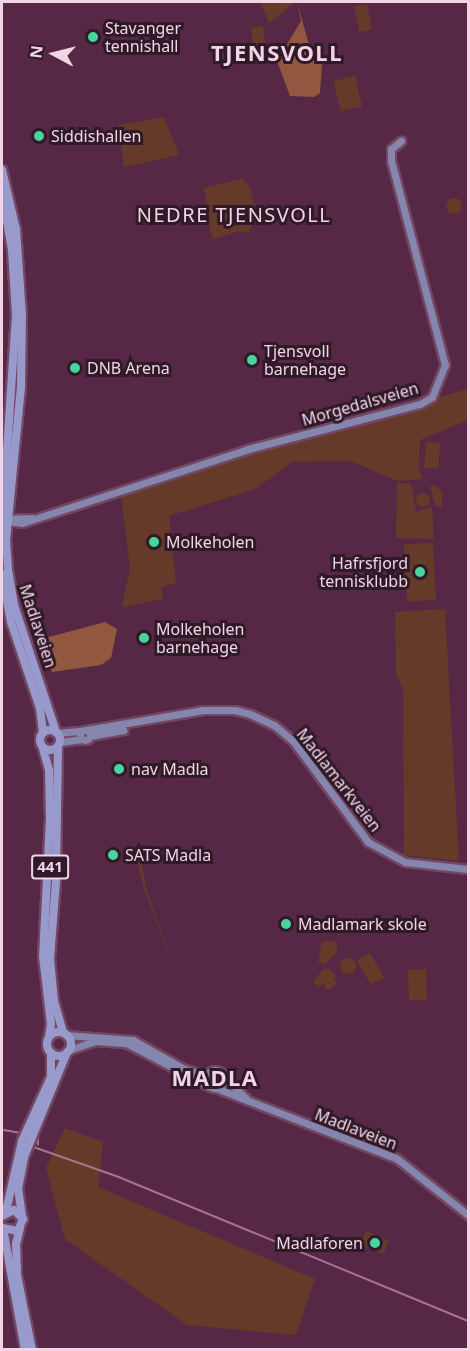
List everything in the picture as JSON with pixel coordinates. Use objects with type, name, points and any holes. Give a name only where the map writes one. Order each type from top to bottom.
[{"type":"main road","name":"Morgedalsveien","points":[[5,522],[36,518],[220,458],[420,404],[432,397],[440,384],[444,357],[391,160],[391,149],[401,141]]},
{"type":"main road","name":"Madlaveien","points":[[2,170],[16,229],[22,314],[21,387],[5,522]]},
{"type":"main road","name":"Madlaveien","points":[[2,193],[12,250],[16,315],[2,494],[7,558],[13,598],[56,732]]},
{"type":"main road","name":"Madlaveien","points":[[2,574],[11,622],[40,708],[42,733]]},
{"type":"main road","name":"Madlamarkveien","points":[[59,744],[85,734],[203,710],[235,710],[274,724],[293,741],[368,842],[405,862],[468,869]]},
{"type":"main road","points":[[42,733],[56,732]]},
{"type":"main road","name":"Madlamarkveien","points":[[56,732],[85,734]]},
{"type":"main road","name":"441","points":[[46,1093],[68,1051],[54,1001],[50,960],[56,885],[59,744],[56,732]]},
{"type":"main road","name":"441","points":[[4,1214],[53,1069],[47,1044],[51,1020],[43,956],[50,810],[49,770],[44,748],[40,742],[42,733]]},
{"type":"main road","points":[[44,748],[59,744]]},
{"type":"main road","points":[[49,1037],[65,1034],[133,1040],[184,1069],[206,1075],[216,1070],[224,1076],[222,1084],[212,1087],[206,1075]]},
{"type":"main road","name":"Madlaveien","points":[[68,1051],[95,1041],[126,1043],[254,1106],[396,1158],[468,1215]]},
{"type":"main road","points":[[51,1053],[68,1051]]},
{"type":"main road","name":"Madlaveien","points":[[224,1076],[254,1106]]},
{"type":"main road","name":"441","points":[[18,1168],[22,1216],[16,1244],[17,1275],[32,1350]]},
{"type":"main road","name":"441","points":[[4,1214],[14,1210],[22,1216]]},
{"type":"main road","points":[[2,1227],[11,1232],[20,1228]]},
{"type":"main road","points":[[2,1227],[25,1350]]},
{"type":"shaded area","points":[[263,2],[295,2],[269,23],[261,3]]},
{"type":"shaded area","points":[[297,2],[313,59],[322,64],[320,93],[314,97],[290,96],[277,61],[301,21]]},
{"type":"shaded area","points":[[367,4],[372,30],[359,32],[354,6]]},
{"type":"shaded area","points":[[263,26],[267,57],[255,58],[251,27]]},
{"type":"shaded area","points":[[355,76],[362,106],[341,111],[334,81]]},
{"type":"shaded area","points":[[164,117],[179,155],[124,167],[118,125]]},
{"type":"shaded area","points":[[242,179],[249,185],[257,217],[248,233],[239,231],[213,239],[205,212],[208,210],[204,188]]},
{"type":"shaded area","points":[[451,198],[457,198],[462,206],[460,212],[451,214],[446,209],[446,203]]},
{"type":"shaded area","points":[[468,389],[468,420],[420,440],[419,470],[423,479],[397,481],[351,461],[292,462],[255,489],[169,516],[176,583],[161,587],[163,599],[122,607],[130,568],[121,496],[234,456]]},
{"type":"shaded area","points":[[426,442],[440,443],[438,469],[424,468]]},
{"type":"shaded area","points":[[397,483],[411,483],[416,512],[432,507],[434,539],[396,538]]},
{"type":"shaded area","points":[[434,485],[442,491],[442,506],[436,507],[430,486]]},
{"type":"shaded area","points":[[420,493],[426,493],[430,500],[426,507],[420,507],[416,503],[416,497]]},
{"type":"shaded area","name":"Hafrsfjord tennisklubb","points":[[433,543],[436,600],[407,601],[404,545]]},
{"type":"shaded area","points":[[445,609],[459,861],[404,855],[403,688],[396,674],[395,612]]},
{"type":"shaded area","points":[[105,622],[117,629],[111,658],[101,665],[52,672],[38,640]]},
{"type":"shaded area","points":[[141,862],[147,892],[180,984],[144,889],[138,864]]},
{"type":"shaded area","points":[[337,941],[337,952],[325,964],[318,962],[322,942]]},
{"type":"shaded area","points":[[370,953],[384,977],[371,985],[357,960]]},
{"type":"shaded area","points":[[348,958],[354,960],[356,966],[354,972],[348,974],[342,972],[340,966],[342,960]]},
{"type":"shaded area","points":[[323,969],[330,969],[336,976],[333,980],[338,982],[331,989],[325,989],[325,983],[319,987],[313,982]]},
{"type":"shaded area","points":[[426,969],[427,1000],[409,1001],[408,970]]},
{"type":"shaded area","name":"Madlaforen","points":[[65,1128],[103,1142],[98,1187],[315,1279],[296,1335],[187,1325],[65,1239],[46,1168]]},
{"type":"shaded area","name":"Madlaforen","points":[[366,1231],[389,1241],[383,1255],[360,1245]]},
{"type":"waterway","points":[[4,1130],[21,1133]]},
{"type":"waterway","points":[[38,1132],[38,1145]]},
{"type":"waterway","points":[[31,1146],[119,1177],[468,1321]]},
{"type":"place","name":"Stavanger tennishall","points":[[93,37]]},
{"type":"place","name":"Siddishallen","points":[[39,136]]},
{"type":"place","name":"Tjensvoll barnehage","points":[[252,360]]},
{"type":"place","name":"DNB Arena","points":[[75,368]]},
{"type":"place","name":"Molkeholen","points":[[154,542]]},
{"type":"place","name":"Hafrsfjord tennisklubb","points":[[420,572]]},
{"type":"place","name":"Molkeholen barnehage","points":[[144,638]]},
{"type":"place","name":"nav Madla","points":[[119,769]]},
{"type":"place","name":"SATS Madla","points":[[113,855]]},
{"type":"place","name":"Madlamark skole","points":[[286,924]]},
{"type":"place","name":"Madlaforen","points":[[375,1243]]},
{"type":"district","name":"TJENSVOLL","points":[[277,53]]},
{"type":"district","name":"NEDRE TJENSVOLL","points":[[234,214]]},
{"type":"district","name":"MADLA","points":[[215,1078]]}]
